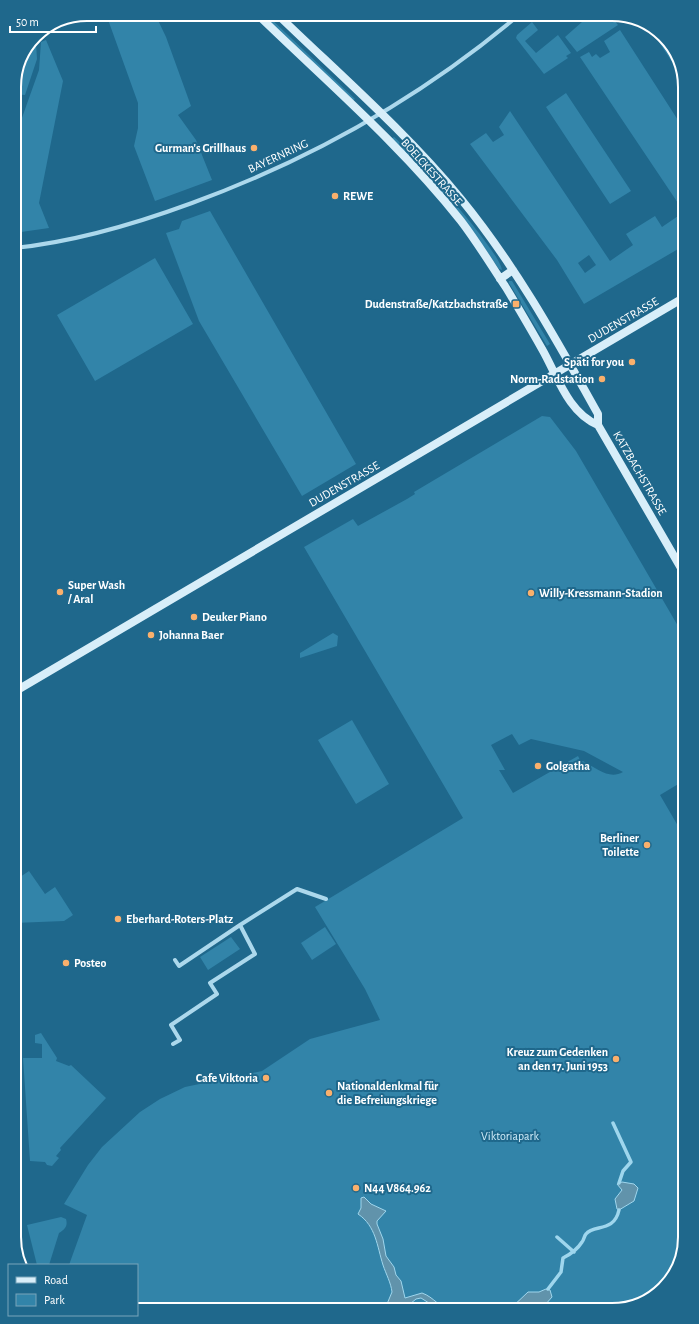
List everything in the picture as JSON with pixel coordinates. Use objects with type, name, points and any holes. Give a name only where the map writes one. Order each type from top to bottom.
[{"type":"main road","name":"BOELCKESTRASSE","points":[[264,21],[416,169],[449,207],[473,238],[500,279],[555,373]]},
{"type":"main road","name":"BOELCKESTRASSE","points":[[284,21],[380,113],[422,156],[456,194],[513,270],[570,364]]},
{"type":"main road","points":[[500,279],[513,270]]},
{"type":"main road","name":"DUDENSTRASSE","points":[[21,688],[678,301]]},
{"type":"main road","name":"KATZBACHSTRASSE","points":[[570,364],[598,414],[598,425],[678,563]]},
{"type":"main road","name":"KATZBACHSTRASSE","points":[[555,373],[568,399],[587,421],[598,425]]},
{"type":"street","name":"BAYERNRING","points":[[21,247],[60,241],[91,234],[177,209],[277,169],[332,141],[380,113],[447,70],[511,21]]},
{"type":"street","points":[[175,960],[179,966],[297,889],[326,899]]},
{"type":"street","points":[[173,1044],[180,1040],[171,1025],[218,994],[210,983],[255,954],[240,925]]},
{"type":"green space","points":[[109,21],[158,21],[166,37],[191,106],[178,115],[196,140],[212,180],[155,201],[134,146],[138,128],[138,103]]},
{"type":"green space","points":[[268,21],[273,21],[355,99],[352,101]]},
{"type":"green space","points":[[583,21],[615,21],[618,25],[577,52],[565,37]]},
{"type":"green space","points":[[532,22],[538,30],[525,41],[536,53],[558,35],[571,53],[566,56],[568,58],[544,74],[516,38],[517,35]]},
{"type":"green space","points":[[620,30],[678,120],[678,203],[580,57],[589,52],[592,57],[596,54],[600,58],[610,52],[604,41]]},
{"type":"green space","points":[[656,38],[669,54],[674,65]]},
{"type":"green space","points":[[46,40],[63,81],[39,203],[49,228],[21,232],[21,121],[39,70],[41,42]]},
{"type":"green space","points":[[36,46],[37,59],[25,95],[21,95],[23,70],[28,58]]},
{"type":"green space","points":[[566,93],[631,191],[610,204],[546,107]]},
{"type":"green space","points":[[510,111],[610,261],[633,245],[626,234],[655,216],[662,227],[678,216],[678,249],[584,304],[557,260],[470,144],[486,133],[493,142],[504,135],[499,127]],"holes":[[[589,255],[596,265],[585,273],[578,263]]]},
{"type":"green space","points":[[394,137],[419,162],[472,224],[498,260],[502,270],[499,269],[484,247],[391,139]]},
{"type":"green space","points":[[210,211],[356,464],[302,496],[199,321],[166,233],[179,229],[182,221]]},
{"type":"green space","points":[[155,258],[193,324],[95,381],[57,315]]},
{"type":"green space","points":[[509,281],[512,281],[550,344],[547,346],[509,283]]},
{"type":"green space","name":"Viktoriapark","points":[[542,416],[550,417],[576,451],[678,626],[678,784],[660,795],[678,826],[678,1237],[676,1254],[667,1274],[662,1281],[645,1294],[625,1302],[138,1303],[138,1264],[69,1264],[87,1215],[64,1204],[88,1165],[102,1147],[140,1112],[160,1099],[185,1087],[262,1071],[310,1039],[380,1020],[365,989],[315,907],[463,818],[304,547],[353,519],[358,526],[415,494],[414,492]],"holes":[[[512,734],[519,745],[531,739],[584,751],[623,772],[613,775],[608,774],[583,761],[581,762],[578,756],[513,793],[499,770],[505,770],[491,745]]]},
{"type":"green space","points":[[333,633],[338,636],[337,646],[300,658],[300,653]]},
{"type":"green space","points":[[352,720],[389,784],[356,804],[318,740]]},
{"type":"green space","points":[[29,871],[45,894],[55,887],[73,915],[64,921],[21,923],[21,876]]},
{"type":"green space","points":[[325,927],[336,944],[312,960],[301,943]]},
{"type":"green space","points":[[231,937],[240,949],[208,970],[200,957]]},
{"type":"green space","points":[[41,1033],[57,1058],[56,1061],[69,1066],[71,1065],[106,1098],[60,1148],[61,1150],[56,1156],[59,1158],[52,1166],[47,1165],[45,1162],[30,1161],[23,1058],[42,1058],[42,1044],[35,1043],[35,1035]]},
{"type":"green space","points":[[61,1217],[66,1219],[66,1225],[59,1233],[49,1264],[37,1264],[27,1225]]},
{"type":"shaded area","points":[[622,1182],[634,1184],[638,1188],[634,1201],[619,1210],[617,1209],[615,1199],[622,1190],[617,1184]]},
{"type":"shaded area","points":[[364,1197],[371,1204],[386,1211],[377,1221],[377,1224],[383,1239],[386,1256],[394,1267],[396,1275],[401,1281],[405,1298],[422,1293],[438,1303],[429,1303],[421,1298],[416,1299],[411,1303],[387,1303],[392,1292],[390,1282],[372,1230],[369,1224],[358,1214],[361,1208],[361,1198]]},
{"type":"shaded area","points":[[546,1289],[550,1290],[552,1297],[547,1303],[516,1303],[528,1292],[539,1292]]},
{"type":"waterway","points":[[613,1123],[631,1162],[623,1171],[619,1183]]},
{"type":"waterway","points":[[548,1289],[561,1272],[563,1258],[576,1250],[583,1241],[585,1235],[590,1231],[604,1227],[613,1222],[619,1210]]},
{"type":"waterway","points":[[557,1237],[574,1252]]},
{"type":"place","name":"Gurman's Grillhaus","points":[[254,148]]},
{"type":"place","name":"REWE","points":[[335,196]]},
{"type":"place","name":"Dudenstraße/Katzbachstraße","points":[[516,304]]},
{"type":"place","name":"Späti for you","points":[[632,362]]},
{"type":"place","name":"Norm-Radstation","points":[[602,379]]},
{"type":"place","name":"Super Wash / Aral","points":[[60,592]]},
{"type":"place","name":"Willy-Kressmann-Stadion","points":[[531,593]]},
{"type":"place","name":"Deuker Piano","points":[[194,617]]},
{"type":"place","name":"Johanna Baer","points":[[151,635]]},
{"type":"place","name":"Golgatha","points":[[538,766]]},
{"type":"place","name":"Berliner Toilette","points":[[647,845]]},
{"type":"place","name":"Eberhard-Roters-Platz","points":[[118,919]]},
{"type":"place","name":"Posteo","points":[[66,963]]},
{"type":"place","name":"Kreuz zum Gedenken an den 17. Juni 1953","points":[[616,1059]]},
{"type":"place","name":"Cafe Viktoria","points":[[266,1078]]},
{"type":"place","name":"Nationaldenkmal für die Befreiungskriege","points":[[329,1093]]},
{"type":"place","name":"N44 V864.962","points":[[356,1188]]}]
